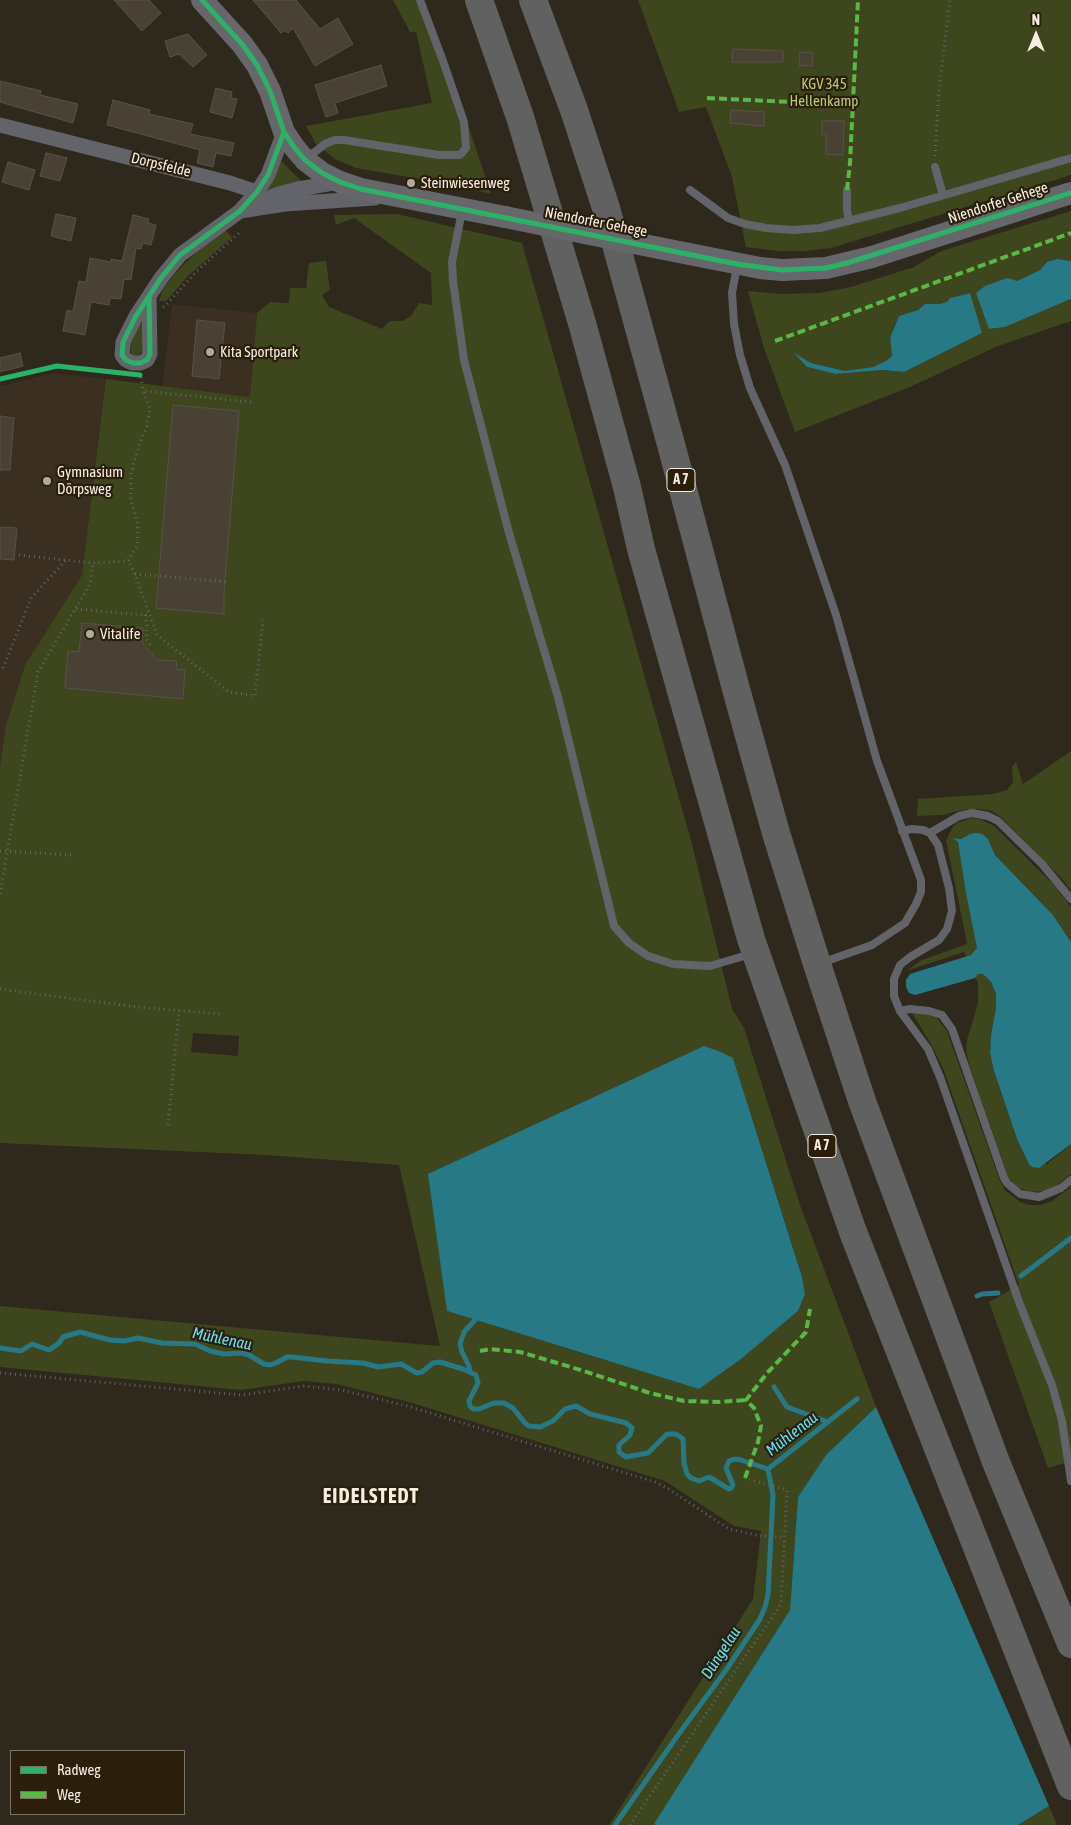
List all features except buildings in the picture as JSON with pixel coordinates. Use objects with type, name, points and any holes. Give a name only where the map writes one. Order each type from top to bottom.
[{"type":"highway","name":"A 7","points":[[479,0],[520,117],[582,323],[641,549],[756,953],[853,1232],[1071,1786]]},
{"type":"highway","name":"A 7","points":[[533,0],[574,110],[606,208],[776,833],[817,964],[862,1101],[996,1462],[1071,1644]]},
{"type":"street","name":"Niendorfer Gehege","points":[[207,2],[258,65],[270,91],[284,132],[294,147],[305,160],[322,173],[361,189],[737,264],[790,270],[826,268],[848,264],[1071,193]]},
{"type":"street","name":"Dorpsfelde","points":[[0,125],[211,178],[257,192]]},
{"type":"street","points":[[149,302],[161,278],[180,255],[240,211],[257,192],[268,175],[284,132]]},
{"type":"street","points":[[240,211],[279,194],[340,182]]},
{"type":"street","points":[[240,211],[285,204],[398,197]]},
{"type":"lane","points":[[305,160],[325,144],[335,140],[439,155],[460,154],[466,148],[464,122],[420,0]]},
{"type":"lane","points":[[690,190],[728,218],[745,224],[794,230],[820,228],[900,208],[1071,158]]},
{"type":"lane","points":[[935,167],[943,195]]},
{"type":"lane","points":[[848,190],[847,210],[849,221]]},
{"type":"lane","points":[[463,209],[452,262],[464,360],[509,533],[558,697],[614,926],[629,943],[648,956],[673,964],[710,966],[756,953]]},
{"type":"lane","points":[[737,264],[732,293],[734,324],[740,355],[750,388],[785,464],[836,615],[877,761],[921,880],[921,892],[905,923],[872,945],[817,964]]},
{"type":"lane","points":[[930,833],[959,816],[972,814],[988,816],[998,821],[1036,858],[1071,899]]},
{"type":"lane","points":[[902,831],[912,828],[923,830],[930,833],[938,845],[950,888],[952,911],[947,930],[939,940],[900,965],[894,979],[894,996],[900,1010],[928,1050],[940,1076],[1019,1302],[1052,1385],[1062,1421],[1071,1481]]},
{"type":"lane","points":[[900,1010],[929,1011],[942,1015],[952,1029],[1007,1183],[1020,1194],[1039,1197],[1061,1188],[1071,1180]]},
{"type":"path","points":[[935,167],[934,149],[950,0]]},
{"type":"path","points":[[149,302],[165,306],[198,270],[239,233]]},
{"type":"path","points":[[128,562],[137,546],[138,524],[131,500],[132,474],[139,445],[147,426],[150,408],[143,391],[251,402]]},
{"type":"path","points":[[19,555],[93,563],[128,562]]},
{"type":"path","points":[[4,668],[31,598],[66,560]]},
{"type":"path","points":[[128,562],[135,574],[147,615],[157,635],[228,692],[255,696],[263,620]]},
{"type":"path","points":[[0,894],[38,672],[90,584],[93,563]]},
{"type":"path","points":[[135,574],[228,582]]},
{"type":"path","points":[[76,609],[147,615]]},
{"type":"path","points":[[147,615],[146,638],[152,648]]},
{"type":"path","points":[[0,851],[71,855]]},
{"type":"path","points":[[0,988],[137,1007],[221,1014]]},
{"type":"path","points":[[168,1125],[179,1010]]},
{"type":"path","points":[[0,1373],[242,1396],[304,1386],[341,1390],[416,1409],[655,1482],[729,1529],[760,1536],[784,1538]]},
{"type":"path","points":[[630,1825],[781,1604],[787,1490],[745,1478]]},
{"type":"shaded area","name":"Kita Sportpark","points":[[172,304],[257,313],[250,397],[162,386]]},
{"type":"shaded area","name":"Gymnasium Dörpsweg","points":[[54,373],[106,379],[82,575],[25,665],[6,725],[0,768],[0,386]]},
{"type":"green space","points":[[393,0],[422,0],[463,110],[491,194],[466,187],[356,168],[335,159],[316,144],[306,126],[432,103],[416,32],[410,32]]},
{"type":"green space","name":"KGV 345 Hellenkamp","points":[[638,0],[1071,0],[1071,175],[831,248],[778,251],[746,247],[732,177],[706,107],[679,112]]},
{"type":"green space","points":[[281,161],[304,184],[268,192],[267,189]]},
{"type":"green space","points":[[1071,211],[1071,261],[1057,259],[1047,262],[1040,270],[1017,281],[989,329],[1005,327],[1071,299],[1071,321],[998,346],[910,387],[795,432],[764,348],[748,291],[781,294],[819,293],[851,287],[914,267],[941,251]],"holes":[[[969,293],[982,333],[904,372],[882,370],[835,374],[807,367],[796,355],[811,363],[845,371],[873,367],[892,356],[890,338],[899,316],[918,310],[925,304],[939,304],[947,302],[951,298]]]},
{"type":"green space","points":[[397,214],[522,243],[692,844],[732,1009],[744,1028],[800,1205],[876,1407],[826,1455],[798,1497],[790,1610],[656,1825],[609,1825],[753,1599],[761,1531],[734,1526],[665,1481],[409,1402],[337,1384],[304,1381],[241,1390],[0,1367],[0,1306],[440,1346],[399,1165],[266,1155],[0,1143],[0,768],[6,725],[25,665],[82,575],[106,379],[250,397],[257,313],[270,302],[289,303],[290,288],[306,288],[309,263],[326,261],[330,290],[322,295],[329,307],[382,329],[390,321],[402,321],[411,316],[419,303],[432,305],[431,273],[354,218],[336,225],[334,215]],"holes":[[[193,1033],[239,1036],[238,1056],[191,1052]],[[733,1058],[802,1277],[805,1294],[798,1311],[741,1359],[699,1389],[447,1311]]]},
{"type":"green space","points":[[225,230],[232,237],[189,275],[166,301],[159,301],[163,288],[183,265]]},
{"type":"green space","points":[[140,323],[143,324],[143,352],[135,356],[131,353],[130,346]]},
{"type":"green space","points":[[1071,751],[1071,891],[1063,880],[1002,818],[992,811],[970,809],[943,815],[917,816],[918,799],[993,794],[1007,790],[1013,782],[1012,767],[1016,762],[1023,784]]},
{"type":"green space","points":[[972,818],[980,819],[994,826],[1054,885],[1071,907],[1071,942],[1053,915],[995,855],[988,839],[966,836],[961,839],[954,838],[958,842],[977,948],[975,953],[966,957],[964,952],[906,971],[922,960],[967,943],[946,841],[952,828],[957,823]]},
{"type":"green space","points":[[977,974],[983,974],[991,982],[996,994],[990,1053],[994,1071],[1017,1139],[1029,1163],[1047,1164],[1071,1144],[1071,1174],[1057,1185],[1045,1191],[1030,1192],[1017,1187],[1008,1177],[969,1064],[966,1051],[967,1040],[978,1003],[978,982],[975,978]]},
{"type":"green space","points":[[912,1013],[936,1017],[947,1031],[1000,1181],[1005,1190],[1020,1202],[1030,1205],[1041,1205],[1052,1201],[1071,1187],[1071,1461],[1048,1468],[989,1302],[1019,1285],[943,1068]]},
{"type":"green space","points":[[1049,1806],[1057,1825],[1018,1825]]},
{"type":"water","points":[[1057,259],[1071,261],[1071,299],[1005,327],[989,329],[976,293],[985,286],[1007,278],[1017,281],[1040,270],[1047,262]]},
{"type":"water","points":[[970,293],[982,333],[904,372],[882,370],[835,374],[807,367],[794,353],[811,363],[845,371],[873,367],[892,356],[890,338],[899,316],[918,310],[925,304],[939,304],[947,302],[950,298]]},
{"type":"water","points":[[976,833],[982,834],[988,839],[995,855],[1053,915],[1071,942],[1071,1144],[1039,1168],[1032,1167],[1029,1164],[1017,1139],[994,1071],[990,1053],[996,994],[991,982],[983,974],[978,974],[975,978],[915,995],[909,993],[906,987],[906,980],[910,974],[971,955],[977,948],[958,842],[953,838],[961,839]]},
{"type":"water","points":[[704,1046],[733,1058],[802,1277],[805,1294],[798,1311],[741,1359],[699,1389],[447,1311],[428,1174]]},
{"type":"water","points":[[876,1407],[1049,1806],[1018,1825],[654,1824],[790,1610],[798,1497],[826,1455]]},
{"type":"waterway","name":"Mühlenau","points":[[1021,1276],[1071,1238]]},
{"type":"waterway","name":"Mühlenau","points":[[977,1296],[998,1293]]},
{"type":"waterway","name":"Mühlenau","points":[[470,1372],[460,1344],[464,1332],[475,1320]]},
{"type":"waterway","name":"Mühlenau","points":[[0,1348],[21,1351],[32,1344],[49,1350],[59,1343],[63,1337],[80,1332],[110,1340],[124,1341],[138,1338],[162,1343],[195,1344],[210,1351],[224,1354],[242,1353],[270,1365],[287,1357],[292,1357],[363,1363],[378,1367],[401,1364],[417,1373],[422,1372],[433,1363],[440,1362],[476,1375],[478,1383],[469,1401],[473,1409],[479,1409],[494,1403],[504,1403],[513,1408],[529,1426],[540,1427],[553,1421],[565,1409],[576,1406],[590,1414],[626,1423],[632,1428],[630,1435],[619,1445],[619,1452],[626,1457],[648,1453],[667,1434],[676,1434],[683,1439],[684,1463],[687,1474],[699,1481],[709,1477],[729,1489],[733,1485],[726,1468],[729,1461],[741,1460],[768,1469],[857,1399]]},
{"type":"waterway","points":[[774,1387],[787,1407],[828,1422]]},
{"type":"waterway","name":"Düngelau","points":[[615,1825],[726,1670],[760,1619],[768,1595],[773,1495],[768,1469]]},
{"type":"marked path","points":[[847,190],[858,0]]},
{"type":"marked path","points":[[707,98],[853,105]]},
{"type":"marked path","points":[[775,341],[1071,233]]},
{"type":"marked path","points":[[745,1478],[758,1442],[761,1426],[754,1408],[746,1400],[768,1372],[806,1332],[810,1309]]},
{"type":"marked path","points":[[480,1351],[490,1349],[520,1352],[650,1393],[684,1401],[718,1402],[746,1400]]},
{"type":"cycle path","points":[[202,0],[242,44],[257,65],[270,91],[284,132],[294,147],[305,160],[322,173],[361,189],[737,264],[782,270],[826,268],[847,263],[1071,193]]},
{"type":"cycle path","points":[[149,297],[150,354],[147,360],[133,363],[126,360],[122,355],[123,342],[136,316],[161,278],[180,255],[240,211],[257,192],[268,175],[284,132]]},
{"type":"cycle path","points":[[0,379],[57,366],[140,375]]},
{"type":"place","name":"Steinwiesenweg","points":[[411,183]]},
{"type":"place","name":"Kita Sportpark","points":[[210,352]]},
{"type":"place","name":"Gymnasium Dörpsweg","points":[[47,481]]},
{"type":"place","name":"Vitalife","points":[[90,634]]},
{"type":"district","name":"EIDELSTEDT","points":[[371,1497]]}]
